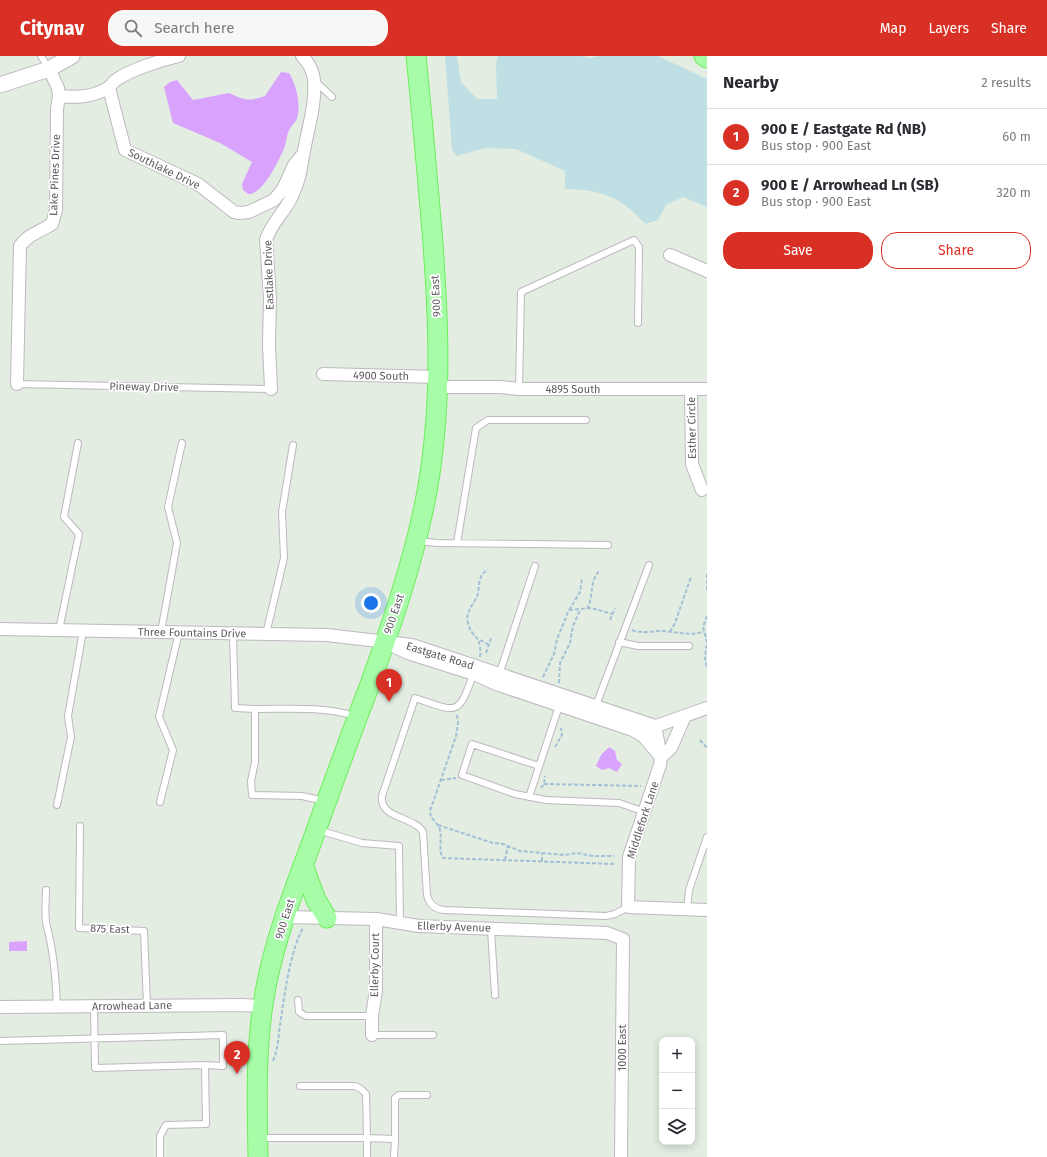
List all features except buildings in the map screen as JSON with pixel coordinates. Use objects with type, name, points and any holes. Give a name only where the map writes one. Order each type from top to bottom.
[{"type":"main road","points":[[406,56],[420,91]]},
{"type":"main road","name":"900 East","points":[[258,1157],[258,1054],[263,1006],[270,966],[303,865],[385,642],[408,572],[432,465],[439,382],[435,268],[416,56]]},
{"type":"main road","points":[[303,865],[316,900],[327,918]]},
{"type":"street","points":[[0,85],[49,69],[72,56]]},
{"type":"street","points":[[59,96],[87,96],[109,88],[116,80],[166,58],[179,56]]},
{"type":"street","name":"Eastlake Drive","points":[[271,389],[269,345],[270,298],[266,240],[269,230],[283,213],[293,196],[301,170],[313,106],[314,80],[312,70],[302,56]]},
{"type":"street","name":"Lake Pines Drive","points":[[17,384],[20,246],[24,239],[31,234],[52,224],[56,210],[57,109],[59,96],[49,69]]},
{"type":"street","name":"Southlake Drive","points":[[109,88],[124,150],[198,184],[234,212],[249,212],[274,200],[283,189],[294,165],[303,154]]},
{"type":"street","points":[[670,255],[707,271]]},
{"type":"street","name":"4900 South","points":[[323,374],[439,382]]},
{"type":"street","name":"4895 South","points":[[439,382],[519,389],[707,389]]},
{"type":"street","name":"Esther Circle","points":[[691,389],[692,464],[702,490]]},
{"type":"street","name":"Three Fountains Drive","points":[[0,629],[327,635],[385,642]]},
{"type":"street","name":"Eastgate Road","points":[[385,642],[412,645],[476,667],[498,678],[560,694],[643,736],[661,758]]},
{"type":"street","name":"Eastgate Road","points":[[633,730],[645,730],[707,708]]},
{"type":"street","name":"Eastgate Road","points":[[594,711],[655,726]]},
{"type":"street","name":"Middlefork Lane","points":[[661,758],[671,748],[685,716]]},
{"type":"street","name":"Middlefork Lane","points":[[628,907],[629,857],[646,812],[661,758],[655,726]]},
{"type":"street","points":[[628,907],[707,910]]},
{"type":"street","name":"Ellerby Avenue","points":[[285,917],[376,919],[419,926],[608,933],[623,939]]},
{"type":"street","name":"Ellerby Court","points":[[372,1035],[372,1016],[376,990],[376,919]]},
{"type":"street","name":"1000 East","points":[[622,1157],[623,939]]},
{"type":"street","name":"Arrowhead Lane","points":[[0,1007],[263,1006]]},
{"type":"lane","points":[[41,56],[49,69]]},
{"type":"lane","points":[[314,80],[332,97]]},
{"type":"lane","points":[[519,389],[521,292],[634,240],[639,247],[638,323]]},
{"type":"lane","name":"Pineway Drive","points":[[17,384],[271,389]]},
{"type":"lane","points":[[457,543],[476,428],[488,420],[586,420]]},
{"type":"lane","points":[[59,630],[79,534],[64,517],[78,443]]},
{"type":"lane","points":[[161,632],[178,543],[168,507],[182,443]]},
{"type":"lane","points":[[266,634],[284,558],[282,512],[293,445]]},
{"type":"lane","points":[[416,540],[457,543],[608,545]]},
{"type":"lane","points":[[594,711],[649,565]]},
{"type":"lane","points":[[498,678],[535,566]]},
{"type":"lane","points":[[57,805],[71,737],[68,716],[83,631]]},
{"type":"lane","points":[[160,802],[172,750],[159,717],[179,632]]},
{"type":"lane","points":[[233,633],[235,708],[326,710],[338,711],[357,717]]},
{"type":"lane","points":[[619,642],[638,646],[689,646]]},
{"type":"lane","points":[[476,667],[462,703],[456,708],[445,708],[415,698],[382,796],[382,804],[386,810],[418,826],[424,832],[427,895],[430,903],[434,908],[444,910],[606,916],[615,914],[628,907]]},
{"type":"lane","points":[[529,797],[560,694]]},
{"type":"lane","points":[[255,709],[255,762],[251,781],[252,795],[302,796],[326,802]]},
{"type":"lane","points":[[539,766],[472,744],[462,774],[529,797],[546,800],[624,803],[646,812]]},
{"type":"lane","name":"875 East","points":[[80,826],[79,928],[144,931],[147,1006]]},
{"type":"lane","points":[[316,829],[362,843],[399,846],[400,923]]},
{"type":"lane","points":[[687,909],[689,890],[707,837]]},
{"type":"lane","points":[[46,890],[47,927],[55,968],[57,1007]]},
{"type":"lane","points":[[492,929],[495,995]]},
{"type":"lane","points":[[298,1000],[299,1012],[306,1016],[372,1016]]},
{"type":"lane","points":[[0,1041],[94,1037],[223,1035],[223,1066],[205,1065],[95,1068],[94,1037],[94,1006]]},
{"type":"lane","points":[[372,1035],[433,1035]]},
{"type":"lane","points":[[160,1157],[160,1136],[166,1125],[206,1124],[205,1065]]},
{"type":"lane","points":[[300,1086],[354,1086],[361,1089],[366,1094],[367,1157]]},
{"type":"lane","points":[[394,1157],[395,1098],[399,1095],[427,1095]]},
{"type":"lane","points":[[258,1138],[395,1138]]},
{"type":"path","points":[[488,570],[485,571],[480,579],[477,596],[467,616],[469,627],[479,639],[489,645]]},
{"type":"path","points":[[587,609],[591,601],[593,583],[600,570]]},
{"type":"path","points":[[707,574],[707,590]]},
{"type":"path","points":[[670,632],[676,623],[691,577]]},
{"type":"path","points":[[543,677],[554,654],[557,639],[569,610],[580,592],[582,579]]},
{"type":"path","points":[[610,620],[615,608]]},
{"type":"path","points":[[569,610],[598,609],[613,614]]},
{"type":"path","points":[[560,694],[560,663],[570,642],[573,626],[580,610]]},
{"type":"path","points":[[707,616],[703,627],[707,642],[705,658],[707,669]]},
{"type":"path","points":[[631,630],[637,632],[670,632],[687,635],[704,632]]},
{"type":"path","points":[[486,653],[492,638]]},
{"type":"path","points":[[476,667],[481,648],[479,639]]},
{"type":"path","points":[[456,714],[457,730],[430,811],[430,817],[438,825],[520,851],[535,851],[542,854],[564,855],[578,853],[598,857],[614,856]]},
{"type":"path","points":[[700,740],[707,748]]},
{"type":"path","points":[[441,780],[453,779]]},
{"type":"path","points":[[544,784],[641,786]]},
{"type":"path","points":[[438,825],[440,836],[440,853],[443,858],[542,861],[547,863],[614,864]]},
{"type":"path","points":[[505,860],[508,846]]},
{"type":"path","points":[[542,854],[542,861]]},
{"type":"path","points":[[278,1048],[284,998],[292,960],[299,935],[305,926]]},
{"type":"shaded area","points":[[445,56],[457,56],[461,82],[477,99],[497,99],[496,63],[498,56],[583,56],[590,58],[599,56],[658,56],[707,79],[707,207],[683,197],[666,205],[658,220],[645,224],[628,207],[609,196],[577,189],[565,189],[565,171],[516,149],[486,148],[456,156],[452,149]]},
{"type":"shaded area","points":[[281,72],[289,73],[294,82],[298,98],[297,117],[287,135],[284,149],[268,178],[259,190],[248,194],[243,190],[242,184],[252,162],[220,143],[173,123],[164,87],[170,82],[177,80],[193,100],[229,93],[242,99],[250,100],[265,96]]},
{"type":"shaded area","points":[[609,747],[615,751],[617,760],[622,764],[617,772],[609,768],[602,770],[596,766],[601,755]]},
{"type":"shaded area","points":[[27,941],[27,951],[9,951],[9,942]]},
{"type":"place","name":"900 E / Eastgate Rd (NB)","points":[[389,702]]},
{"type":"place","name":"900 E / Arrowhead Ln (SB)","points":[[237,1074]]}]
